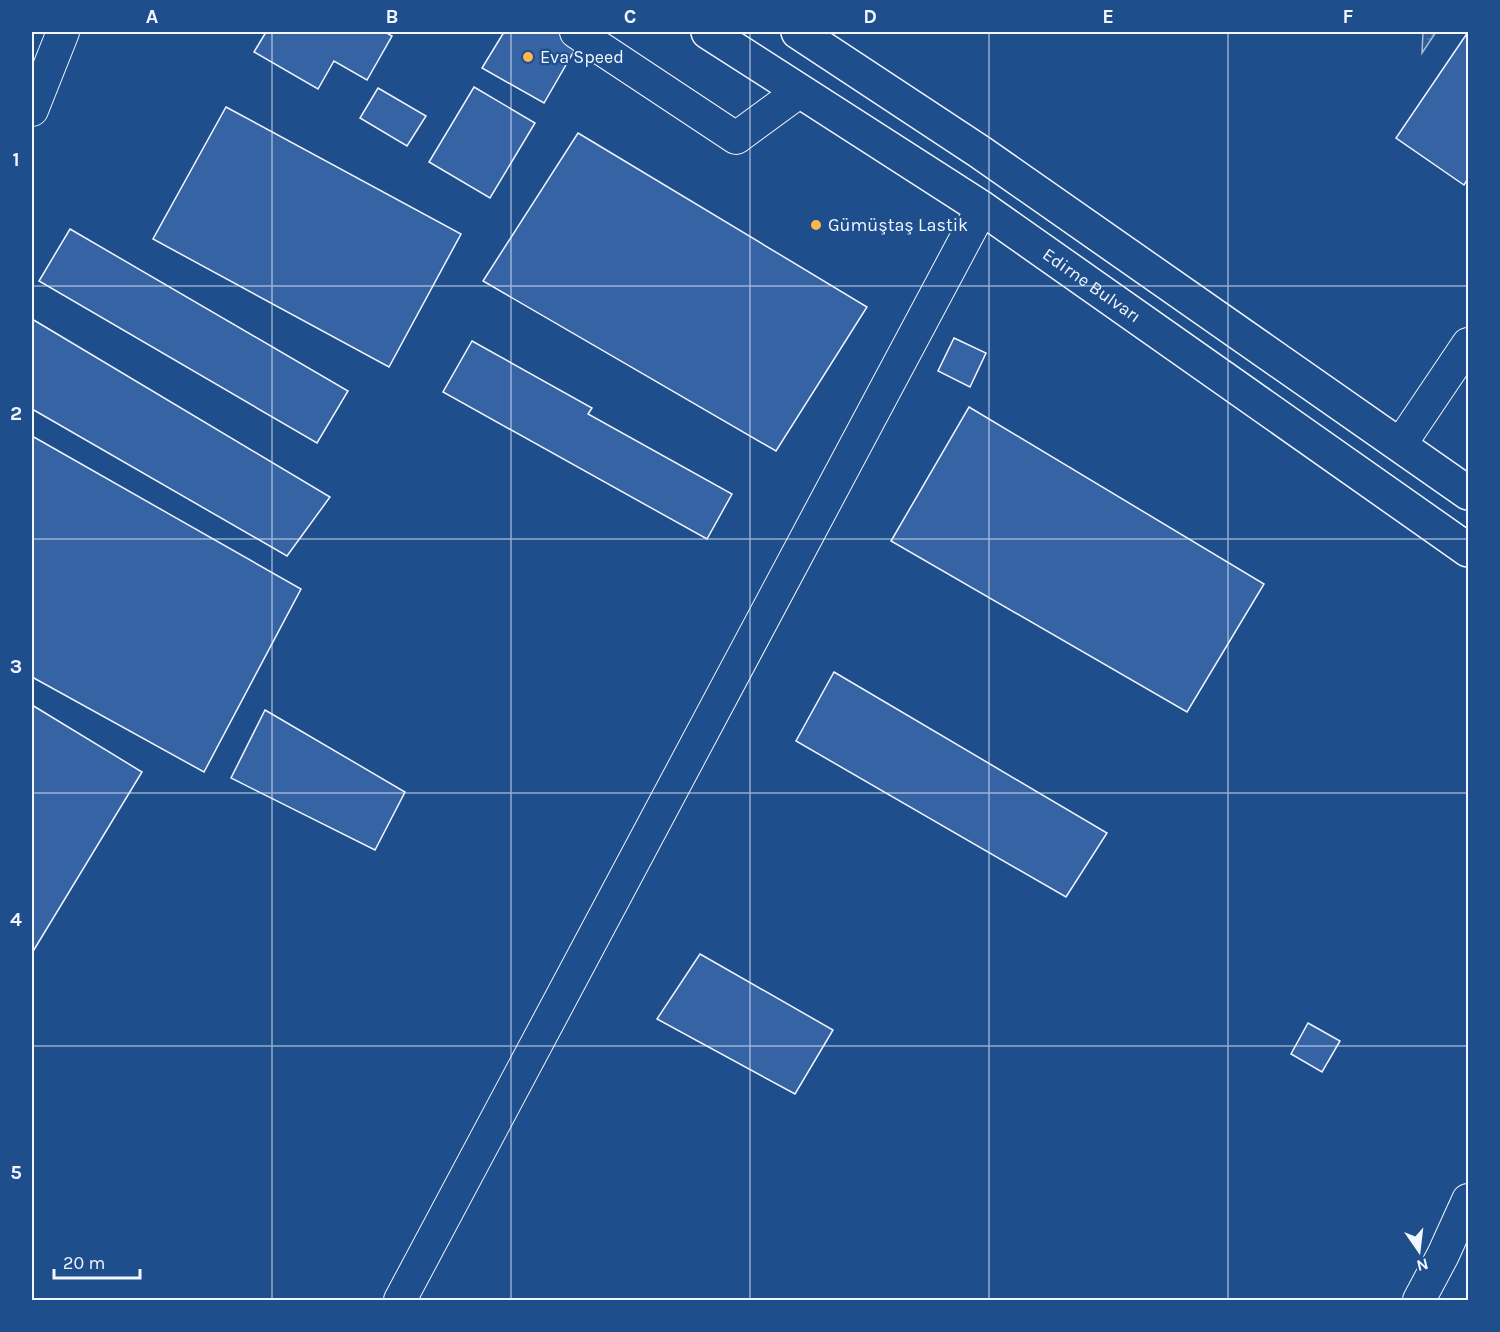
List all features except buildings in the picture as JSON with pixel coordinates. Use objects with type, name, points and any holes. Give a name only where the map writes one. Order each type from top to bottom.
[{"type":"highway","name":"Edirne Bulvarı","points":[[708,32],[982,208],[1468,550]]},
{"type":"highway","points":[[798,32],[980,152],[1468,493]]},
{"type":"street","points":[[32,110],[63,32]]},
{"type":"street","points":[[576,32],[736,138],[800,91]]},
{"type":"street","points":[[400,1300],[982,208]]},
{"type":"street","points":[[1400,445],[1468,344]]},
{"type":"street","points":[[1419,1300],[1468,1200]]},
{"type":"green space","points":[[1423,32],[1436,32],[1422,53]]},
{"type":"place","name":"Eva Speed","points":[[528,57]]},
{"type":"place","name":"Gümüştaş Lastik","points":[[816,225]]}]
